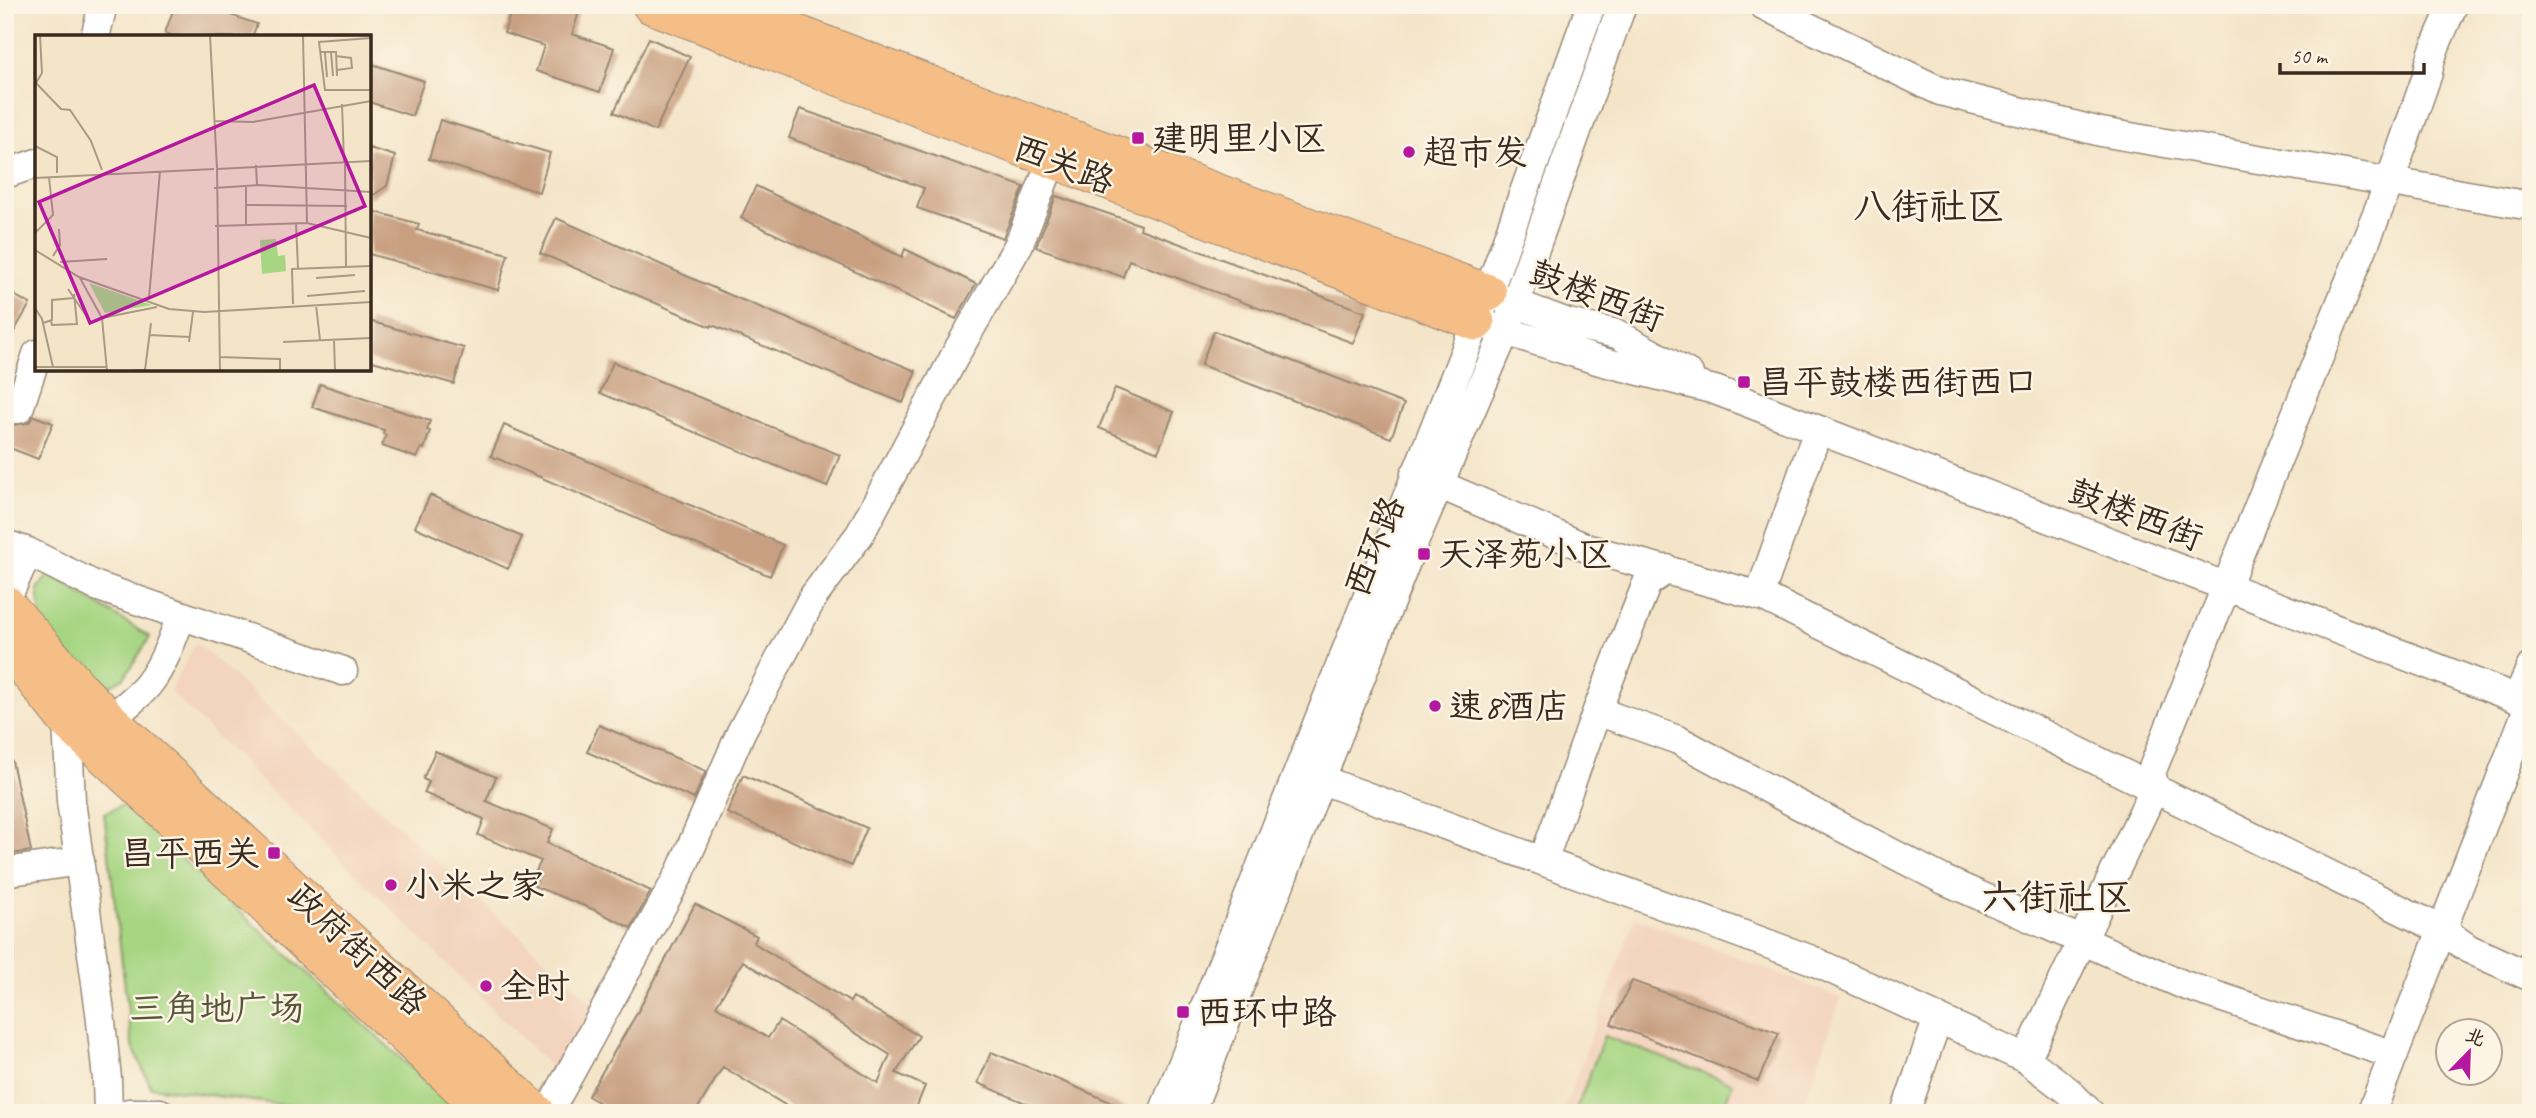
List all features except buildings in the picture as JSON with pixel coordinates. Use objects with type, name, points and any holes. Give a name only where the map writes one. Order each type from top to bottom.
[{"type":"main road","name":"西关路","points":[[651,5],[1052,160],[1496,312]]},
{"type":"main road","name":"西关路","points":[[722,5],[1037,125],[1496,312]]},
{"type":"main road","name":"政府街西路","points":[[5,602],[89,713],[488,1113]]},
{"type":"main road","name":"政府街西路","points":[[5,643],[89,713],[537,1113]]},
{"type":"street","points":[[96,35],[103,5]]},
{"type":"street","name":"西环路","points":[[1496,312],[1591,5]]},
{"type":"street","name":"西环路","points":[[1163,1113],[1411,549],[1427,479],[1622,5]]},
{"type":"street","points":[[1763,5],[1940,91],[2101,132],[2531,206]]},
{"type":"street","points":[[2026,1059],[2155,787],[2151,773],[2390,181],[2428,73],[2430,56],[2439,42],[2453,5]]},
{"type":"street","points":[[548,1113],[679,875],[741,732],[807,609],[860,534],[958,350],[1019,244],[1052,160]]},
{"type":"street","points":[[5,174],[35,164]]},
{"type":"street","name":"鼓楼西街","points":[[1496,312],[1617,334],[1648,349],[1715,390],[2526,702]]},
{"type":"street","points":[[5,409],[19,409],[35,360]]},
{"type":"street","points":[[1759,596],[1818,430]]},
{"type":"street","points":[[1427,479],[1589,549],[1759,596],[2155,787],[2442,930],[2469,949],[2531,977]]},
{"type":"street","points":[[5,602],[17,548],[96,586],[343,671]]},
{"type":"street","points":[[1543,861],[1647,583],[1667,569]]},
{"type":"street","points":[[108,1113],[106,1066],[71,801],[89,713],[118,711],[149,684],[163,661],[181,617]]},
{"type":"street","points":[[2371,1113],[2526,702],[2531,667]]},
{"type":"street","points":[[1597,711],[1678,740],[1944,880],[2185,985],[2394,1055]]},
{"type":"street","points":[[1310,776],[1809,959],[2026,1059],[2068,1091],[2090,1113]]},
{"type":"street","name":"西环路","points":[[1191,1113],[1310,776]]},
{"type":"street","points":[[5,873],[80,861]]},
{"type":"street","points":[[1905,1113],[1938,1018]]},
{"type":"street","points":[[129,1113],[160,1113]]},
{"type":"shaded area","points":[[196,642],[602,1011],[559,1075],[170,691]]},
{"type":"shaded area","points":[[1635,917],[1841,998],[1801,1113],[1563,1113]]},
{"type":"green space","points":[[49,574],[150,637],[124,678],[103,689],[42,628],[38,589]]},
{"type":"green space","name":"三角地广场","points":[[123,805],[461,1113],[342,1113],[151,1087],[132,1045],[104,813]]},
{"type":"green space","points":[[1604,1036],[1732,1083],[1722,1113],[1575,1113]]},
{"type":"place","name":"建明里小区","points":[[1138,138]]},
{"type":"place","name":"超市发","points":[[1409,152]]},
{"type":"place","name":"昌平鼓楼西街西口","points":[[1744,382]]},
{"type":"place","name":"天泽苑小区","points":[[1424,554]]},
{"type":"place","name":"速8酒店","points":[[1435,706]]},
{"type":"place","name":"昌平西关","points":[[274,853]]},
{"type":"place","name":"小米之家","points":[[391,885]]},
{"type":"place","name":"全时","points":[[486,986]]},
{"type":"place","name":"西环中路","points":[[1183,1012]]},
{"type":"district","name":"八街社区","points":[[1929,206]]},
{"type":"district","name":"六街社区","points":[[2057,897]]}]
